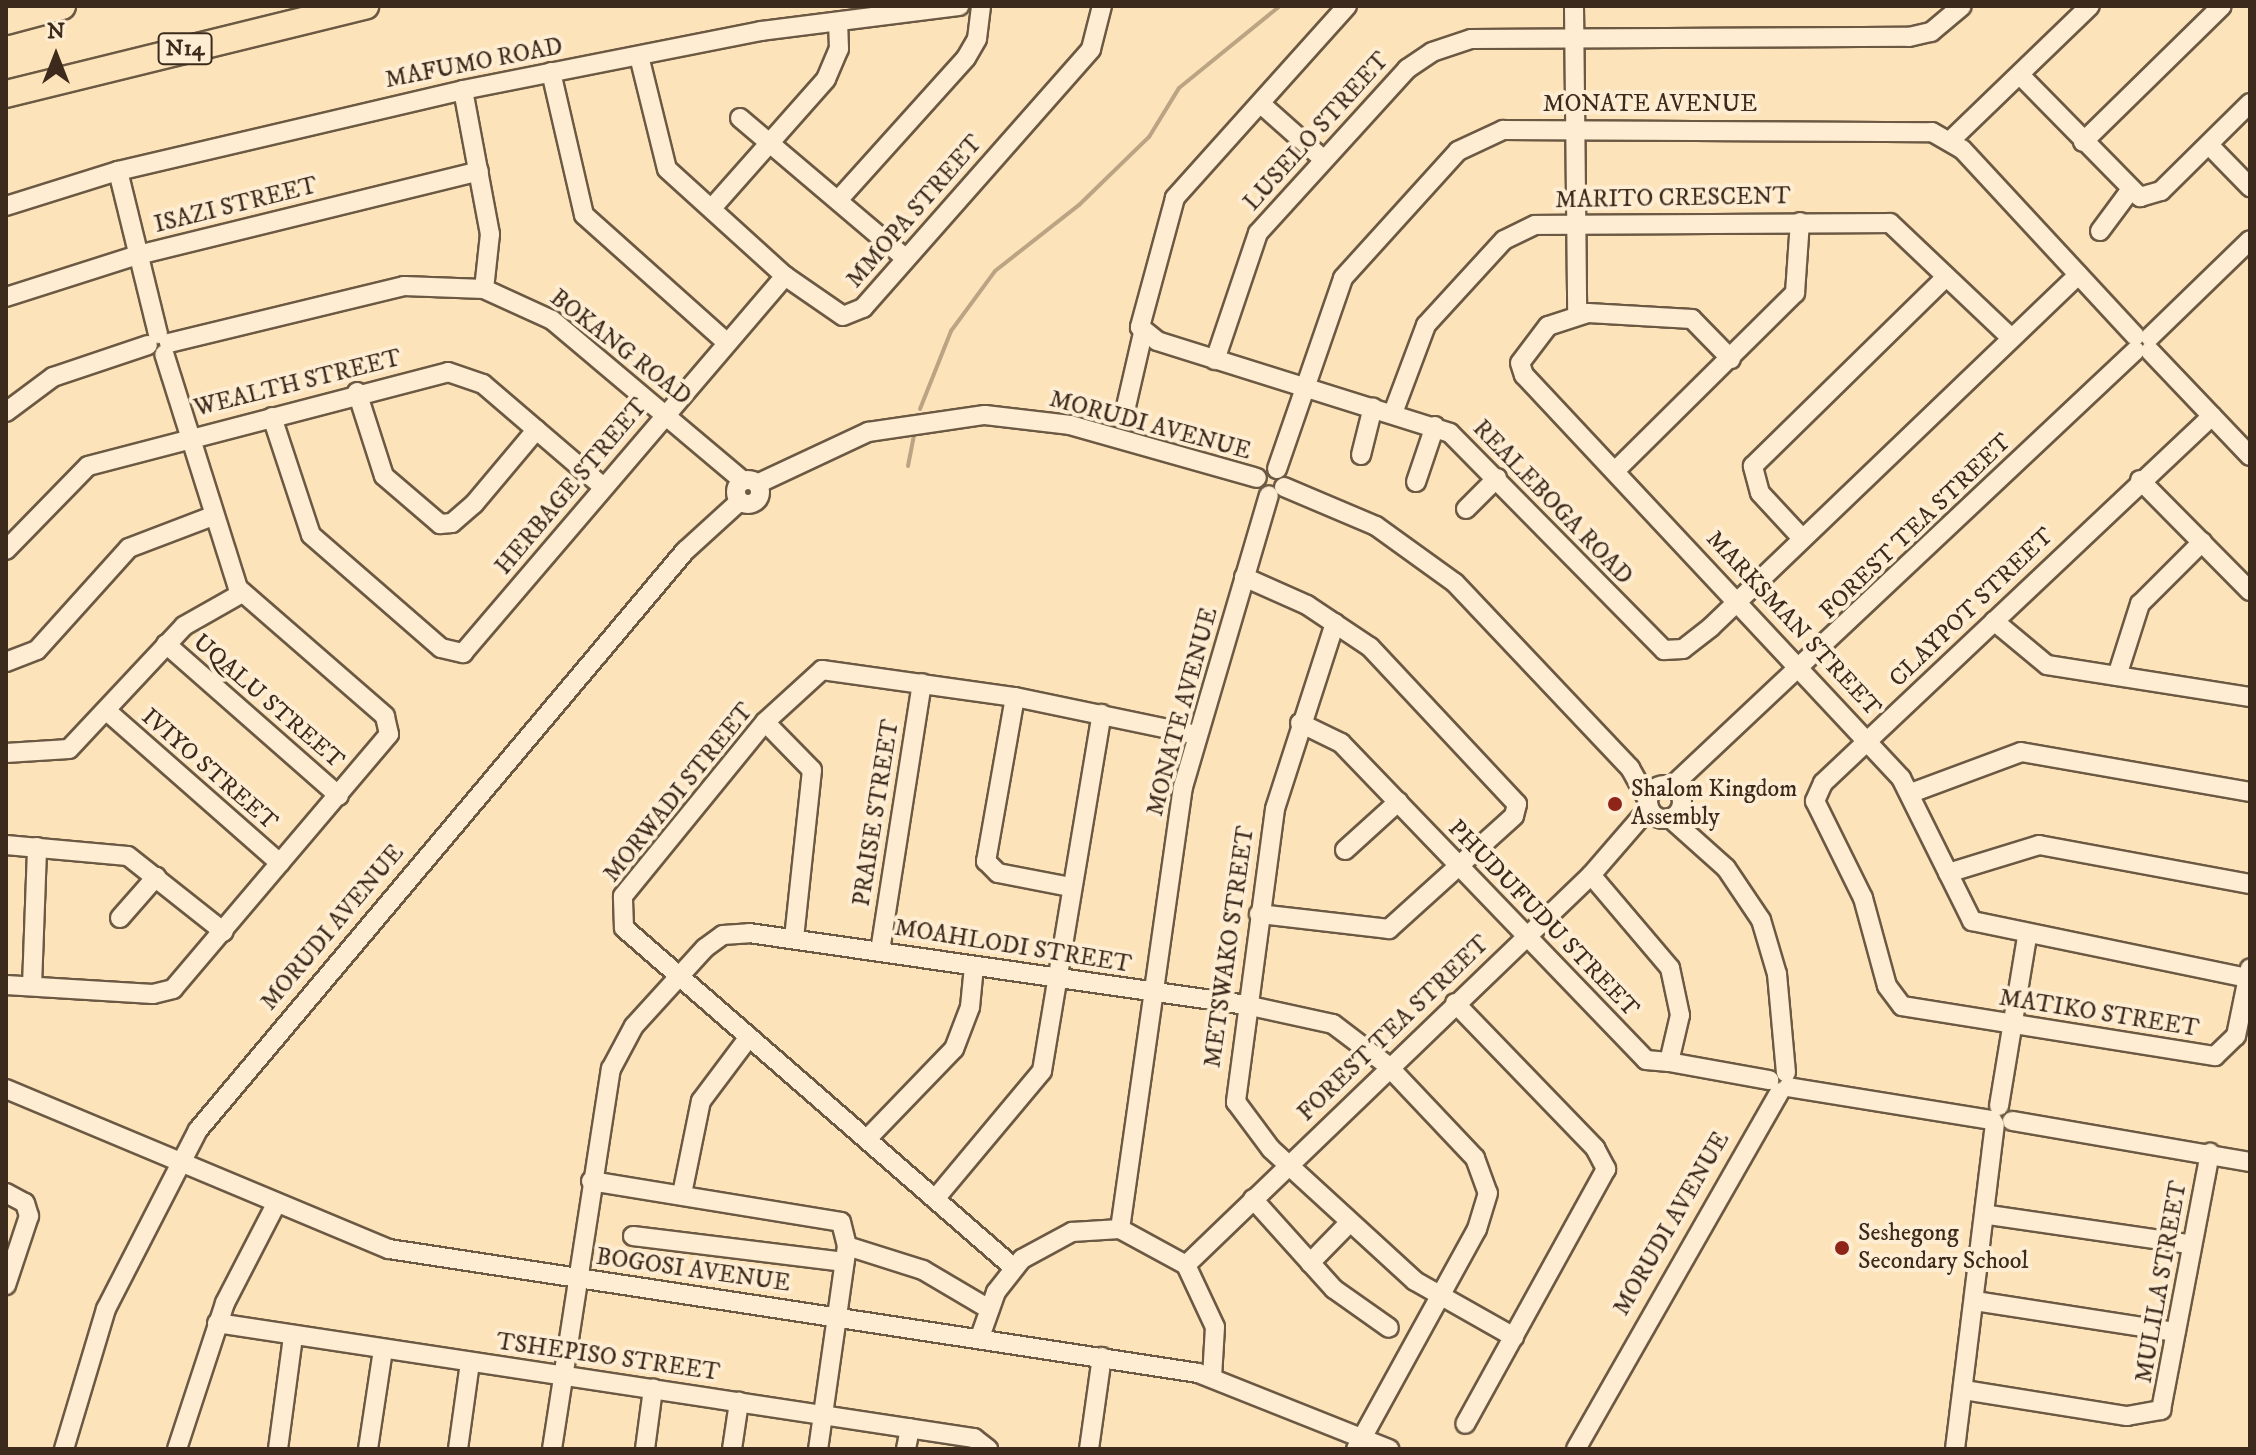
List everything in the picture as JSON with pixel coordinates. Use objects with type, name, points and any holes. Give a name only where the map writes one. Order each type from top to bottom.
[{"type":"highway","points":[[6,21],[62,6]]},
{"type":"highway","name":"N14","points":[[6,94],[365,6]]},
{"type":"street","name":"MAFUMO ROAD","points":[[6,206],[118,171],[463,90],[838,22],[959,6]]},
{"type":"street","points":[[840,198],[966,58],[977,39],[981,6]]},
{"type":"street","name":"MMOPA STREET","points":[[639,56],[664,164],[785,276],[843,316],[863,308],[1091,49],[1102,6]]},
{"type":"street","points":[[1125,411],[1143,333],[1139,316],[1175,198],[1347,6]]},
{"type":"street","points":[[1574,6],[1580,226],[1577,313]]},
{"type":"street","name":"LUSELO STREET","points":[[1215,360],[1251,244],[1323,159],[1432,52],[1471,39],[1909,37],[1931,32],[1962,6]]},
{"type":"street","points":[[2090,6],[2021,76],[1951,140],[2250,456]]},
{"type":"street","points":[[2083,142],[2222,6]]},
{"type":"street","points":[[712,208],[833,68],[838,22]]},
{"type":"street","points":[[551,72],[584,215],[726,342]]},
{"type":"street","points":[[2021,76],[2129,192],[2154,195],[2250,103]]},
{"type":"street","points":[[463,90],[490,239],[484,289]]},
{"type":"street","points":[[1261,104],[1323,159]]},
{"type":"street","points":[[740,118],[767,143],[840,198],[905,258]]},
{"type":"street","name":"MONATE AVENUE","points":[[1277,469],[1302,387],[1343,278],[1458,151],[1503,130],[1899,127],[1951,140]]},
{"type":"street","points":[[2209,145],[2250,187]]},
{"type":"street","points":[[6,985],[167,992],[224,932],[387,741],[385,716],[242,593],[210,517],[160,344],[118,171]]},
{"type":"street","name":"ISAZI STREET","points":[[6,297],[138,255],[479,171]]},
{"type":"street","points":[[2100,231],[2129,192]]},
{"type":"street","points":[[1616,470],[1795,293],[1800,222]]},
{"type":"street","name":"MARITO CRESCENT","points":[[1393,413],[1419,335],[1504,240],[1535,225],[1890,223],[2011,338]]},
{"type":"street","name":"FOREST TEA STREET","points":[[1186,1265],[1387,1065],[1591,875],[1695,771],[2250,240]]},
{"type":"street","name":"REALEBOGA ROAD","points":[[1143,333],[1215,360],[1435,426],[1460,440],[1664,650],[1689,646],[1799,535],[2078,275]]},
{"type":"street","name":"HERBAGE STREET","points":[[272,417],[311,535],[457,654],[471,647],[602,486],[785,276]]},
{"type":"street","points":[[1799,535],[1760,493],[1753,466],[1946,277]]},
{"type":"street","name":"BOKANG ROAD","points":[[6,412],[53,377],[160,344],[404,286],[484,289],[552,320],[750,483]]},
{"type":"street","name":"MARKSMAN STREET","points":[[1731,359],[1692,319],[1577,313],[1542,330],[1522,353],[1521,369],[1868,740],[1911,793],[1972,921],[2027,937],[2249,973]]},
{"type":"street","name":"WEALTH STREET","points":[[6,550],[77,472],[189,437],[357,392],[457,373],[483,384],[602,486]]},
{"type":"street","points":[[357,392],[389,484],[440,524],[452,523],[474,504],[536,430]]},
{"type":"street","points":[[1361,455],[1373,407]]},
{"type":"street","name":"MORUDI AVENUE","points":[[64,1449],[106,1309],[178,1160],[240,1075],[685,551],[740,501],[757,501],[750,483],[868,432],[985,415],[1070,425],[1257,478]]},
{"type":"street","name":"CLAYPOT STREET","points":[[1887,986],[1863,898],[1815,801],[1823,783],[2140,480],[2212,416]]},
{"type":"street","points":[[1416,482],[1435,426]]},
{"type":"street","points":[[1257,478],[1277,469],[1276,491]]},
{"type":"street","points":[[1257,478],[1276,491]]},
{"type":"street","points":[[1466,509],[1497,478]]},
{"type":"street","points":[[2140,480],[2250,591]]},
{"type":"street","name":"MONATE AVENUE","points":[[1120,1229],[1152,992],[1197,735],[1244,577],[1276,491]]},
{"type":"street","name":"MORUDI AVENUE","points":[[1276,491],[1376,526],[1429,560],[1665,803],[1761,920],[1777,974],[1782,1049],[1779,1081],[1621,1362],[1576,1449]]},
{"type":"street","points":[[6,662],[37,650],[129,548],[210,517]]},
{"type":"street","points":[[2117,676],[2140,604],[2202,542]]},
{"type":"street","points":[[1244,577],[1335,623],[1396,671],[1513,793],[1514,816],[1460,868],[1382,931],[1259,914]]},
{"type":"street","points":[[6,753],[59,754],[108,712],[166,644],[242,593]]},
{"type":"street","points":[[1994,621],[2038,662],[2250,697]]},
{"type":"street","name":"METSWAKO STREET","points":[[1335,623],[1277,801],[1246,1005],[1236,1102],[1288,1165],[1348,1224],[1436,1297],[1514,1337]]},
{"type":"street","name":"UQALU STREET","points":[[166,644],[339,796]]},
{"type":"street","name":"MORWADI STREET","points":[[1013,1267],[624,928],[623,896],[765,722],[822,670],[1015,697],[1197,735]]},
{"type":"street","name":"PRAISE STREET","points":[[880,951],[922,683]]},
{"type":"street","points":[[1015,697],[986,861],[998,873],[1070,887]]},
{"type":"street","name":"IVIYO STREET","points":[[108,712],[280,863]]},
{"type":"street","points":[[935,1199],[1038,1080],[1058,980],[1070,887],[1102,714]]},
{"type":"street","points":[[765,722],[812,770],[794,938]]},
{"type":"street","name":"PHUDUFUDU STREET","points":[[1300,723],[1341,743],[1526,936],[1663,1063]]},
{"type":"street","points":[[1911,793],[2021,752],[2250,792]]},
{"type":"street","points":[[1345,850],[1398,802]]},
{"type":"street","points":[[6,845],[122,854],[224,932]]},
{"type":"street","points":[[1948,873],[2039,845],[2250,884]]},
{"type":"street","points":[[32,986],[37,847]]},
{"type":"street","points":[[1591,875],[1670,968],[1680,1015],[1663,1063],[2039,1121],[2250,1162]]},
{"type":"street","points":[[120,918],[156,877]]},
{"type":"street","name":"MOAHLODI STREET","points":[[552,1449],[591,1181],[611,1069],[634,1026],[677,976],[723,935],[794,938],[1058,980],[1246,1005],[1333,1024],[1387,1065],[1475,1158],[1487,1181],[1484,1215],[1436,1297],[1359,1443]]},
{"type":"street","points":[[1955,1449],[2027,937]]},
{"type":"street","points":[[867,1139],[954,1049],[970,1007],[974,966]]},
{"type":"street","name":"MATIKO STREET","points":[[1887,986],[1909,1008],[2220,1056],[2236,1036],[2249,973]]},
{"type":"street","points":[[1455,1003],[1602,1156],[1604,1185],[1465,1424]]},
{"type":"street","points":[[682,1194],[701,1101],[749,1037]]},
{"type":"street","name":"BOGOSI AVENUE","points":[[6,1089],[389,1249],[980,1337],[1212,1377],[1359,1443],[1389,1449]]},
{"type":"street","name":"MULILA STREET","points":[[1964,1390],[2127,1416],[2153,1414],[2166,1403],[2189,1244],[2210,1153]]},
{"type":"street","points":[[591,1181],[835,1217],[845,1254],[818,1449]]},
{"type":"street","points":[[6,1193],[25,1203],[28,1223],[6,1285]]},
{"type":"street","points":[[1253,1199],[1310,1263],[1389,1328]]},
{"type":"street","points":[[177,1449],[217,1323],[276,1204]]},
{"type":"street","points":[[1989,1215],[2189,1244]]},
{"type":"street","points":[[1310,1263],[1348,1224]]},
{"type":"street","points":[[980,1337],[989,1309],[1013,1267],[1054,1239],[1120,1229],[1186,1265],[1215,1327],[1212,1377]]},
{"type":"street","points":[[633,1236],[845,1254],[923,1270],[989,1309]]},
{"type":"street","points":[[1975,1301],[2176,1332]]},
{"type":"street","name":"TSHEPISO STREET","points":[[217,1323],[293,1337],[974,1438],[988,1449]]},
{"type":"street","points":[[278,1449],[293,1337]]},
{"type":"street","points":[[368,1449],[383,1350]]},
{"type":"street","points":[[1089,1449],[1102,1357]]},
{"type":"street","points":[[458,1449],[470,1362]]},
{"type":"street","name":"MORUDI AVENUE","points":[[1565,1449],[1621,1362]]},
{"type":"street","points":[[645,1449],[653,1389]]},
{"type":"street","points":[[732,1449],[739,1402]]},
{"type":"street","points":[[906,1449],[910,1428]]},
{"type":"waterway","points":[[920,409],[951,331],[995,271],[1079,205],[1149,137],[1179,88],[1280,6]]},
{"type":"waterway","points":[[908,466],[914,436]]},
{"type":"place","name":"Shalom Kingdom Assembly","points":[[1615,804]]},
{"type":"place","name":"Seshegong Secondary School","points":[[1842,1248]]}]
